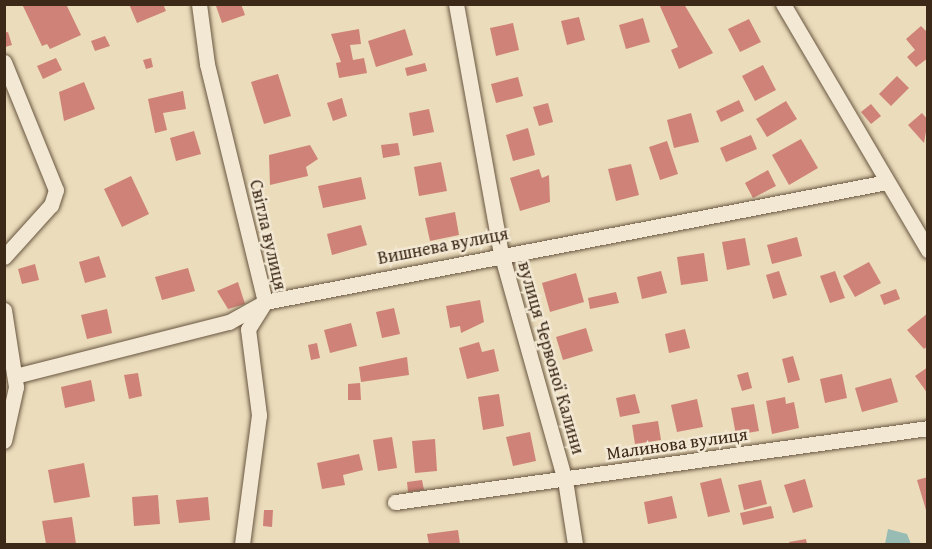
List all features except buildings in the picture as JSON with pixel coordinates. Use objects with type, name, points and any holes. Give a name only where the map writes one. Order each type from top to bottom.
[{"type":"street","name":"Світла вулиця","points":[[199,4],[207,64],[265,302],[249,329],[259,415],[242,544]]},
{"type":"street","name":"вулиця Червоної Калини","points":[[456,4],[501,253],[566,480],[575,544]]},
{"type":"street","points":[[783,4],[927,250]]},
{"type":"street","points":[[4,62],[56,190],[51,205],[4,257]]},
{"type":"street","name":"Вишнева вулиця","points":[[15,376],[230,322],[265,302],[501,253],[701,222],[887,182]]},
{"type":"street","points":[[4,310],[15,376],[4,441]]},
{"type":"street","name":"Малинова вулиця","points":[[395,502],[927,428]]},
{"type":"water","points":[[888,529],[907,534],[911,544],[885,544]]}]
